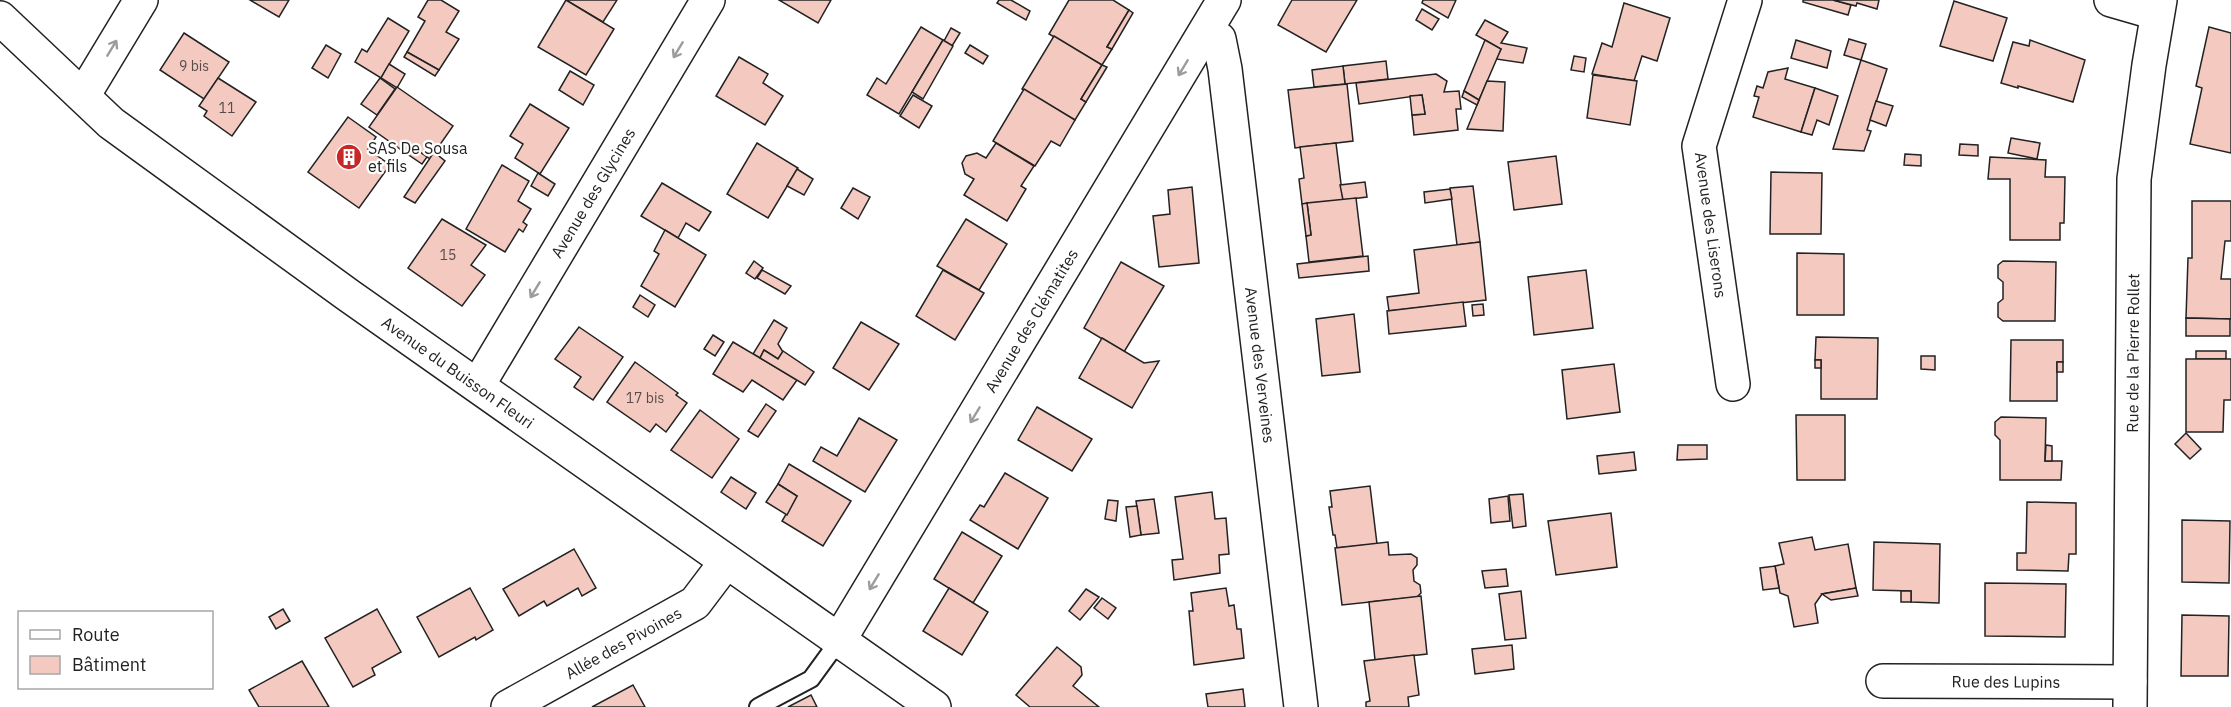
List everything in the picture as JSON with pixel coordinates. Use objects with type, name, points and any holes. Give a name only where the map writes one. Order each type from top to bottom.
[{"type":"street","points":[[83,96],[141,0]]},
{"type":"street","name":"Avenue des Glycines","points":[[478,386],[708,0]]},
{"type":"street","name":"Avenue des Clématites","points":[[838,642],[1224,0]]},
{"type":"street","name":"Avenue des Liserons","points":[[1733,384],[1699,146],[1745,0]]},
{"type":"street","points":[[2111,0],[2158,6]]},
{"type":"street","name":"Rue de la Pierre Rollet","points":[[2130,695],[2134,179],[2158,6]]},
{"type":"street","name":"Avenue du Buisson Fleuri","points":[[0,18],[111,123],[348,295],[838,642],[934,707]]},
{"type":"street","name":"Avenue des Verveines","points":[[1206,31],[1219,39],[1226,69],[1301,707]]},
{"type":"street","name":"Allée des Pivoines","points":[[508,707],[694,603],[726,562]]},
{"type":"street","name":"Rue des Lupins","points":[[1883,681],[2130,695]]},
{"type":"lane","points":[[758,707],[811,679],[838,642]]},
{"type":"building","points":[[250,0],[289,0],[279,17]]},
{"type":"building","points":[[428,0],[441,0],[459,11],[446,32],[459,39],[439,70],[407,52],[425,21],[418,17]]},
{"type":"building","points":[[566,0],[617,0],[603,22]]},
{"type":"building","points":[[566,0],[614,29],[586,75],[538,47]]},
{"type":"building","points":[[779,0],[831,0],[818,23]]},
{"type":"building","points":[[999,0],[1011,0],[1030,11],[1026,20],[997,3]]},
{"type":"building","points":[[1069,0],[1113,0],[1129,10],[1107,47],[1112,49],[1102,65],[1049,34]]},
{"type":"building","points":[[1292,0],[1357,0],[1326,52],[1278,25]]},
{"type":"building","points":[[1423,0],[1456,0],[1448,18],[1422,3]]},
{"type":"building","points":[[1803,0],[1833,0],[1851,5],[1848,15],[1803,2]]},
{"type":"building","points":[[1833,0],[1879,0],[1877,9],[1857,3],[1856,6]]},
{"type":"building","points":[[1954,1],[2007,18],[1993,61],[1940,46]]},
{"type":"building","points":[[1624,3],[1670,18],[1657,61],[1642,56],[1634,81],[1592,74],[1602,43],[1612,47]]},
{"type":"building","points":[[1422,9],[1439,19],[1432,30],[1416,20]]},
{"type":"building","points":[[1129,10],[1133,13],[1112,49],[1107,47]]},
{"type":"building","points":[[388,18],[409,31],[381,78],[355,62],[362,49],[367,52]]},
{"type":"building","points":[[1485,20],[1508,32],[1501,43],[1527,48],[1523,63],[1496,59],[1501,49],[1476,35]]},
{"type":"building","points":[[921,27],[943,40],[899,114],[867,95],[877,78],[886,84]]},
{"type":"building","points":[[2209,27],[2231,33],[2231,153],[2190,144],[2202,88],[2196,86]]},
{"type":"building","points":[[951,28],[960,33],[952,46],[944,41]]},
{"type":"building","points":[[184,33],[229,62],[204,99],[160,70]]},
{"type":"building","points":[[1054,36],[1102,65],[1081,99],[1086,102],[1075,120],[1022,89]]},
{"type":"building","points":[[1849,39],[1866,44],[1861,60],[1844,55]]},
{"type":"building","points":[[943,40],[953,46],[923,99],[912,92]]},
{"type":"building","points":[[1485,40],[1501,49],[1479,100],[1464,91]]},
{"type":"building","points":[[1796,40],[1831,51],[1827,68],[1791,58]]},
{"type":"building","points":[[2030,40],[2085,60],[2073,102],[2001,83],[2013,42],[2029,46]]},
{"type":"building","points":[[326,45],[341,54],[328,78],[312,68]]},
{"type":"building","points":[[970,45],[988,56],[983,64],[965,53]]},
{"type":"building","points":[[407,52],[439,70],[435,76],[404,57]]},
{"type":"building","points":[[1574,56],[1586,58],[1584,72],[1571,70]]},
{"type":"building","points":[[739,57],[768,74],[763,83],[783,96],[765,125],[716,96]]},
{"type":"building","points":[[1861,60],[1887,69],[1867,130],[1871,131],[1864,151],[1833,149]]},
{"type":"building","points":[[1386,61],[1388,79],[1345,84],[1343,66]]},
{"type":"building","points":[[389,64],[405,74],[397,88],[381,78]]},
{"type":"building","points":[[1102,65],[1107,67],[1086,102],[1081,99]]},
{"type":"building","points":[[1343,66],[1345,84],[1314,87],[1312,70]]},
{"type":"building","points":[[1788,68],[1785,79],[1815,88],[1801,132],[1753,117],[1759,97],[1754,96],[1757,86],[1763,88],[1768,72]]},
{"type":"building","points":[[570,71],[594,85],[583,105],[559,90]]},
{"type":"building","points":[[1436,74],[1447,81],[1444,92],[1459,91],[1461,109],[1456,109],[1458,130],[1414,135],[1412,115],[1425,114],[1422,95],[1359,104],[1356,83]]},
{"type":"building","points":[[1593,75],[1637,81],[1630,125],[1587,118]]},
{"type":"building","points":[[218,78],[256,102],[232,136],[204,116],[207,111],[199,106]]},
{"type":"building","points":[[380,78],[395,89],[377,115],[361,104]]},
{"type":"building","points":[[1487,81],[1505,82],[1503,131],[1467,129]]},
{"type":"building","points":[[1347,84],[1353,141],[1295,148],[1288,90]]},
{"type":"building","points":[[397,87],[453,126],[430,159],[404,141],[400,149],[369,127]]},
{"type":"building","points":[[1815,88],[1838,96],[1829,125],[1817,120],[1812,135],[1801,132]]},
{"type":"building","points":[[1024,89],[1075,120],[1060,146],[1051,141],[1035,166],[993,141]]},
{"type":"building","points":[[1464,91],[1479,100],[1477,105],[1462,97]]},
{"type":"building","points":[[913,95],[932,106],[919,128],[900,116]]},
{"type":"building","points":[[1422,95],[1425,114],[1412,115],[1410,96]]},
{"type":"building","points":[[1876,101],[1893,106],[1886,126],[1870,120]]},
{"type":"building","points":[[530,104],[569,128],[540,174],[515,158],[523,144],[510,136]]},
{"type":"building","name":"SAS De Sousa et fils","points":[[348,117],[376,137],[368,149],[390,165],[359,208],[308,172]]},
{"type":"building","points":[[2011,138],[2040,143],[2037,159],[2008,153]]},
{"type":"building","points":[[404,141],[427,157],[422,164],[400,149]]},
{"type":"building","points":[[757,143],[798,168],[768,218],[727,194]]},
{"type":"building","points":[[996,143],[1034,166],[1021,186],[1026,189],[1007,221],[964,195],[974,179],[965,174],[962,163],[966,156],[977,153],[986,158]]},
{"type":"building","points":[[1336,143],[1343,200],[1302,204],[1299,179],[1304,178],[1300,147]]},
{"type":"building","points":[[1960,144],[1978,145],[1978,156],[1959,155]]},
{"type":"building","points":[[434,152],[445,161],[415,203],[404,197]]},
{"type":"building","points":[[1905,154],[1921,155],[1921,166],[1904,165]]},
{"type":"building","points":[[1556,156],[1562,204],[1514,210],[1508,162]]},
{"type":"building","points":[[1990,157],[2046,160],[2045,177],[2065,177],[2064,223],[2060,223],[2060,240],[2010,240],[2010,179],[1988,179]]},
{"type":"building","points":[[502,165],[529,181],[518,201],[531,209],[523,222],[527,225],[523,232],[519,229],[505,252],[466,229]]},
{"type":"building","points":[[797,169],[813,179],[804,195],[787,186]]},
{"type":"building","points":[[1771,172],[1822,173],[1821,234],[1770,234]]},
{"type":"building","points":[[538,173],[555,184],[548,196],[531,186]]},
{"type":"building","points":[[1365,182],[1367,197],[1343,200],[1340,185]]},
{"type":"building","points":[[662,183],[711,212],[699,231],[686,223],[678,238],[641,216]]},
{"type":"building","points":[[1473,186],[1480,242],[1457,245],[1450,188]]},
{"type":"building","points":[[1192,187],[1199,263],[1159,267],[1153,216],[1170,214],[1168,190]]},
{"type":"building","points":[[853,188],[870,197],[858,219],[841,208]]},
{"type":"building","points":[[1450,189],[1452,199],[1425,203],[1424,192]]},
{"type":"building","points":[[1356,198],[1363,256],[1309,262],[1306,236],[1311,235],[1307,203]]},
{"type":"building","points":[[2192,201],[2231,201],[2231,241],[2225,241],[2221,279],[2231,279],[2231,319],[2186,318],[2188,258],[2192,258]]},
{"type":"building","points":[[1307,203],[1311,235],[1306,236],[1302,204]]},
{"type":"building","points":[[442,219],[486,245],[471,265],[485,275],[462,306],[408,268]]},
{"type":"building","points":[[966,219],[1007,244],[979,290],[937,266]]},
{"type":"building","points":[[665,230],[706,255],[675,307],[641,286],[659,254],[654,251]]},
{"type":"building","points":[[1480,242],[1486,300],[1389,311],[1387,297],[1419,293],[1414,250]]},
{"type":"building","points":[[1797,253],[1844,254],[1844,315],[1797,315]]},
{"type":"building","points":[[1368,256],[1369,271],[1299,278],[1297,264]]},
{"type":"building","points":[[754,261],[763,268],[755,279],[746,273]]},
{"type":"building","points":[[2003,261],[2056,262],[2055,321],[2003,321],[1998,317],[1998,303],[2003,299],[2003,282],[1998,278],[1998,265]]},
{"type":"building","points":[[1121,262],[1164,286],[1124,352],[1084,328]]},
{"type":"building","points":[[762,270],[791,286],[785,294],[757,278]]},
{"type":"building","points":[[943,270],[984,293],[955,340],[916,316]]},
{"type":"building","points":[[1586,270],[1593,328],[1534,335],[1528,277]]},
{"type":"building","points":[[640,295],[655,305],[648,317],[633,307]]},
{"type":"building","points":[[1463,302],[1466,326],[1389,334],[1387,311]]},
{"type":"building","points":[[1483,304],[1484,315],[1473,316],[1472,305]]},
{"type":"building","points":[[1354,314],[1360,372],[1322,376],[1316,319]]},
{"type":"building","points":[[2186,318],[2230,319],[2230,336],[2186,336]]},
{"type":"building","points":[[774,320],[787,328],[778,344],[783,352],[778,359],[764,350],[760,358],[753,354]]},
{"type":"building","points":[[861,322],[899,344],[869,390],[833,368]]},
{"type":"building","points":[[579,327],[623,357],[593,400],[574,387],[581,377],[555,359]]},
{"type":"building","points":[[713,335],[724,342],[715,356],[704,349]]},
{"type":"building","points":[[1816,337],[1878,338],[1877,399],[1821,399],[1821,360],[1815,360]]},
{"type":"building","points":[[1102,338],[1144,363],[1159,361],[1132,408],[1079,378]]},
{"type":"building","points":[[2011,340],[2063,340],[2063,362],[2057,362],[2057,401],[2010,401]]},
{"type":"building","points":[[733,342],[797,380],[783,400],[752,380],[743,392],[713,374]]},
{"type":"building","points":[[764,350],[778,359],[783,351],[814,372],[805,385],[760,358]]},
{"type":"building","points":[[2196,351],[2226,351],[2226,359],[2196,359]]},
{"type":"building","points":[[1921,356],[1935,356],[1935,370],[1921,369]]},
{"type":"building","points":[[2186,359],[2231,359],[2231,400],[2224,400],[2223,432],[2186,432]]},
{"type":"building","points":[[1815,360],[1821,360],[1821,368],[1815,368]]},
{"type":"building","points":[[635,362],[678,393],[676,395],[687,403],[666,432],[656,424],[650,432],[607,402]]},
{"type":"building","points":[[2057,362],[2063,362],[2063,372],[2057,372]]},
{"type":"building","points":[[1614,364],[1620,412],[1567,419],[1562,370]]},
{"type":"building","points":[[766,404],[776,411],[758,437],[748,431]]},
{"type":"building","points":[[1037,407],[1092,439],[1072,471],[1018,440]]},
{"type":"building","points":[[700,410],[739,439],[712,478],[671,450]]},
{"type":"building","points":[[1796,415],[1845,415],[1845,480],[1797,480]]},
{"type":"building","points":[[2001,417],[2046,418],[2045,461],[2062,461],[2061,480],[2000,480],[2000,440],[1995,435],[1995,422]]},
{"type":"building","points":[[859,418],[897,440],[865,492],[813,461],[821,447],[837,456]]},
{"type":"building","points":[[2186,433],[2201,449],[2190,459],[2175,444]]},
{"type":"building","points":[[1678,445],[1707,445],[1707,459],[1677,460]]},
{"type":"building","points":[[2046,445],[2052,446],[2052,461],[2045,461]]},
{"type":"building","points":[[1634,452],[1636,470],[1599,474],[1597,456]]},
{"type":"building","points":[[789,464],[851,501],[823,546],[782,521],[797,496],[778,484]]},
{"type":"building","points":[[1005,473],[1048,498],[1018,549],[970,520],[980,505],[984,507]]},
{"type":"building","points":[[731,477],[756,493],[746,509],[721,492]]},
{"type":"building","points":[[778,484],[797,496],[787,515],[766,502]]},
{"type":"building","points":[[1370,486],[1377,544],[1337,548],[1329,507],[1332,507],[1330,491]]},
{"type":"building","points":[[1212,492],[1215,519],[1226,518],[1229,554],[1219,555],[1220,573],[1174,580],[1172,560],[1183,559],[1175,497]]},
{"type":"building","points":[[1523,494],[1526,526],[1513,528],[1509,495]]},
{"type":"building","points":[[1508,496],[1510,521],[1491,523],[1489,499]]},
{"type":"building","points":[[1154,499],[1159,533],[1141,535],[1136,501]]},
{"type":"building","points":[[1108,500],[1118,501],[1116,521],[1105,519]]},
{"type":"building","points":[[2027,502],[2076,503],[2076,554],[2069,554],[2068,571],[2017,570],[2017,553],[2026,553]]},
{"type":"building","points":[[1137,506],[1141,535],[1130,537],[1126,507]]},
{"type":"building","points":[[1611,513],[1617,567],[1556,575],[1548,521]]},
{"type":"building","points":[[2182,520],[2230,521],[2229,583],[2182,582]]},
{"type":"building","points":[[962,532],[1002,556],[973,603],[934,579]]},
{"type":"building","points":[[1812,537],[1815,550],[1848,544],[1856,588],[1822,594],[1815,604],[1818,623],[1794,627],[1788,596],[1780,593],[1775,566],[1784,564],[1779,543]]},
{"type":"building","points":[[1388,542],[1389,555],[1411,554],[1417,558],[1417,565],[1413,570],[1414,581],[1420,585],[1421,593],[1417,597],[1342,605],[1335,548]]},
{"type":"building","points":[[1874,542],[1940,544],[1939,603],[1911,602],[1911,591],[1873,590]]},
{"type":"building","points":[[574,549],[596,588],[582,596],[578,588],[547,606],[544,601],[519,616],[503,589]]},
{"type":"building","points":[[1775,566],[1779,588],[1763,590],[1760,568]]},
{"type":"building","points":[[1506,569],[1508,586],[1485,588],[1482,571]]},
{"type":"building","points":[[1985,583],[2066,584],[2065,637],[1985,636]]},
{"type":"building","points":[[470,588],[493,630],[439,657],[417,617]]},
{"type":"building","points":[[949,588],[988,612],[962,655],[923,631]]},
{"type":"building","points":[[1226,588],[1229,606],[1234,605],[1237,629],[1241,629],[1244,658],[1194,665],[1189,611],[1193,611],[1191,593]]},
{"type":"building","points":[[1856,588],[1858,596],[1831,600],[1822,594]]},
{"type":"building","points":[[1086,589],[1099,597],[1080,620],[1069,611]]},
{"type":"building","points":[[1521,591],[1526,638],[1505,640],[1499,594]]},
{"type":"building","points":[[1901,591],[1911,591],[1911,602],[1901,602]]},
{"type":"building","points":[[1421,596],[1427,654],[1375,660],[1369,602]]},
{"type":"building","points":[[1102,598],[1116,608],[1108,619],[1094,608]]},
{"type":"building","points":[[283,609],[290,621],[276,629],[269,617]]},
{"type":"building","points":[[377,609],[401,652],[372,668],[375,675],[353,687],[325,638]]},
{"type":"building","points":[[2182,615],[2229,616],[2228,676],[2181,676]]},
{"type":"building","points":[[1512,645],[1514,669],[1475,674],[1472,649]]},
{"type":"building","points":[[1057,647],[1081,667],[1082,675],[1073,686],[1099,707],[1030,707],[1016,695]]},
{"type":"building","points":[[1414,655],[1419,695],[1408,697],[1409,707],[1366,707],[1366,702],[1370,701],[1364,661]]},
{"type":"building","points":[[302,661],[329,707],[259,707],[249,690]]},
{"type":"building","points":[[633,685],[645,707],[592,707]]},
{"type":"building","points":[[1243,689],[1245,707],[1208,707],[1206,694]]},
{"type":"building","points":[[811,695],[817,707],[788,707]]},
{"type":"place","name":"SAS De Sousa et fils","points":[[349,157]]}]
